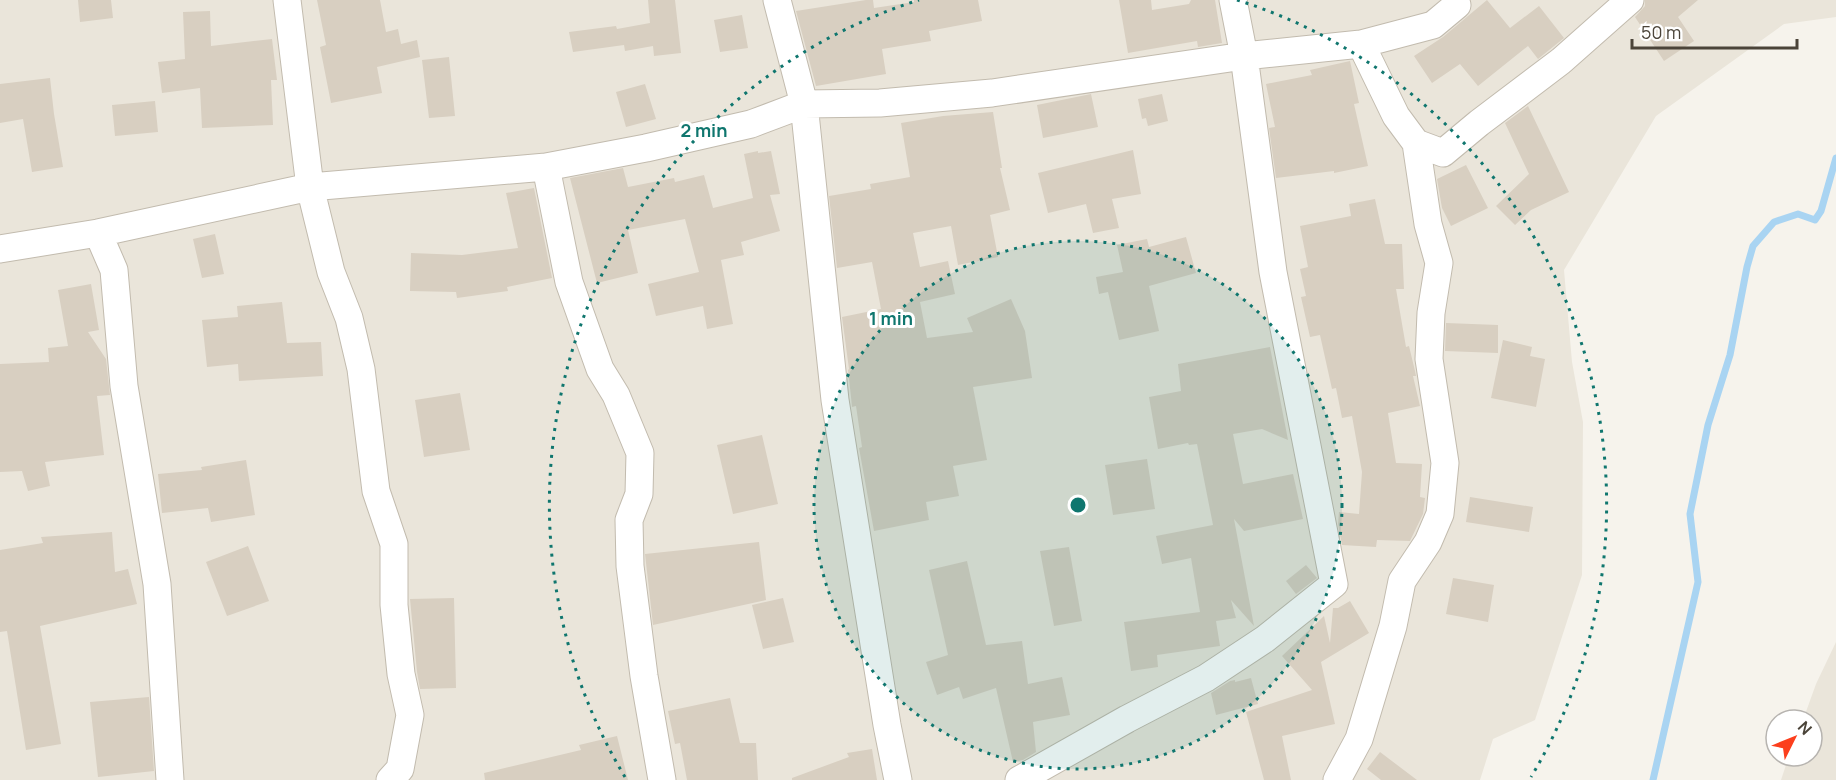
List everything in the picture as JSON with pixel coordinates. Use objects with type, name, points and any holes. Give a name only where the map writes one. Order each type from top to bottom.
[{"type":"street","points":[[287,0],[310,187],[331,272],[352,328],[361,369],[376,491],[394,544],[395,617],[400,674],[410,715],[400,769],[390,780]]},
{"type":"street","points":[[777,0],[804,105],[835,400],[887,725],[898,780]]},
{"type":"street","points":[[1019,780],[1127,719],[1206,678],[1265,639],[1334,584],[1273,272],[1244,56],[1233,0]]},
{"type":"street","points":[[1416,143],[1443,153],[1561,61],[1630,0]]},
{"type":"street","points":[[0,249],[98,233],[310,187],[546,166],[646,148],[751,124],[804,105],[879,103],[992,93],[1244,56],[1361,44],[1433,26],[1457,5]]},
{"type":"street","points":[[1337,780],[1359,739],[1393,626],[1402,581],[1428,542],[1440,514],[1445,463],[1429,359],[1431,313],[1439,263],[1428,224],[1416,143],[1396,116],[1361,44]]},
{"type":"street","points":[[546,166],[569,282],[600,369],[616,395],[640,453],[639,494],[629,520],[630,566],[644,676],[662,780]]},
{"type":"street","points":[[98,233],[114,270],[124,386],[157,584],[170,780]]},
{"type":"shaded area","points":[[0,0],[1836,0],[1836,17],[1784,24],[1656,116],[1564,270],[1572,362],[1583,422],[1582,575],[1535,720],[1493,739],[1480,780],[0,780]]},
{"type":"shaded area","points":[[1836,642],[1836,780],[1781,780],[1785,768],[1824,768],[1824,708],[1807,708]]},
{"type":"building","points":[[78,0],[111,0],[113,18],[80,22]]},
{"type":"building","points":[[317,0],[380,0],[386,32],[398,29],[401,44],[417,40],[420,57],[377,67],[382,93],[331,103],[320,47],[326,45]]},
{"type":"building","points":[[648,0],[675,0],[681,53],[654,56],[653,46],[625,51],[624,45],[573,52],[569,32],[616,26],[617,29],[650,23]]},
{"type":"building","points":[[873,0],[874,8],[914,2],[914,0],[978,0],[982,21],[929,31],[931,41],[882,49],[886,74],[816,86],[796,11]]},
{"type":"building","points":[[1119,0],[1151,0],[1152,10],[1189,4],[1191,0],[1215,0],[1222,43],[1198,47],[1197,41],[1128,53]]},
{"type":"building","points":[[1487,0],[1510,28],[1539,6],[1564,38],[1538,59],[1528,46],[1478,86],[1460,64],[1432,83],[1414,56],[1443,37]]},
{"type":"building","points":[[1645,0],[1698,0],[1678,17],[1694,41],[1664,61],[1635,17],[1645,6]]},
{"type":"building","points":[[210,11],[211,46],[272,39],[277,80],[271,80],[273,125],[202,128],[200,88],[162,93],[158,62],[185,59],[183,12]]},
{"type":"building","points":[[742,15],[748,48],[720,52],[714,20]]},
{"type":"building","points":[[449,57],[455,116],[429,118],[422,60]]},
{"type":"building","points":[[1350,61],[1359,103],[1354,104],[1368,166],[1334,173],[1334,171],[1276,178],[1269,128],[1275,127],[1266,84],[1312,75],[1310,70]]},
{"type":"building","points":[[50,78],[63,167],[32,172],[23,119],[0,123],[0,84]]},
{"type":"building","points":[[645,84],[656,119],[626,127],[616,92]]},
{"type":"building","points":[[1091,94],[1098,127],[1043,138],[1037,105]]},
{"type":"building","points":[[1162,94],[1168,121],[1148,126],[1146,118],[1142,119],[1138,99]]},
{"type":"building","points":[[155,101],[158,132],[115,136],[112,105]]},
{"type":"building","points":[[1528,106],[1569,192],[1531,210],[1515,225],[1496,206],[1529,174],[1505,123]]},
{"type":"building","points":[[993,112],[1002,168],[1000,168],[1010,210],[990,215],[998,257],[958,265],[951,226],[913,233],[920,267],[948,261],[955,294],[920,302],[927,338],[973,332],[967,318],[1011,299],[1025,331],[1032,378],[973,387],[987,460],[953,466],[959,496],[926,502],[929,520],[874,531],[859,448],[862,447],[856,406],[852,407],[842,317],[881,309],[872,262],[837,268],[829,196],[871,189],[870,184],[910,177],[901,123],[943,116]]},
{"type":"building","points":[[1133,150],[1141,194],[1112,199],[1119,228],[1093,233],[1086,204],[1048,213],[1038,173]]},
{"type":"building","points":[[758,151],[758,153],[771,151],[780,194],[770,195],[780,231],[741,242],[744,255],[721,260],[733,324],[707,329],[703,306],[656,316],[648,284],[699,272],[685,219],[628,230],[638,273],[597,283],[570,178],[623,168],[628,187],[674,178],[675,182],[704,175],[713,208],[753,198],[744,154]]},
{"type":"building","points":[[1466,165],[1488,208],[1451,226],[1442,208],[1437,179]]},
{"type":"building","points":[[534,188],[552,278],[507,287],[508,291],[457,298],[456,292],[410,291],[411,253],[462,255],[518,248],[506,193]]},
{"type":"building","points":[[1375,199],[1385,244],[1402,244],[1404,289],[1396,289],[1406,347],[1409,346],[1415,371],[1416,376],[1413,376],[1420,406],[1388,413],[1396,463],[1422,464],[1420,497],[1425,498],[1423,514],[1410,541],[1377,540],[1376,547],[1342,545],[1338,524],[1339,512],[1359,514],[1362,472],[1352,416],[1342,418],[1336,388],[1332,389],[1320,335],[1310,337],[1301,297],[1306,296],[1300,269],[1308,267],[1300,226],[1351,216],[1349,204]]},
{"type":"building","points":[[215,234],[224,274],[202,278],[193,239]]},
{"type":"building","points":[[1186,237],[1196,273],[1149,286],[1159,331],[1119,340],[1108,292],[1099,294],[1096,277],[1123,272],[1117,245],[1147,239],[1149,247]]},
{"type":"building","points":[[91,284],[99,330],[88,332],[106,359],[110,395],[97,396],[104,455],[45,462],[50,486],[28,491],[22,471],[0,472],[0,364],[49,362],[48,348],[68,346],[58,290]]},
{"type":"building","points":[[282,302],[287,343],[321,342],[323,376],[239,381],[238,364],[207,367],[202,320],[238,317],[237,306]]},
{"type":"building","points":[[1446,323],[1498,325],[1498,353],[1445,351]]},
{"type":"building","points":[[1503,340],[1532,347],[1530,356],[1545,359],[1536,407],[1491,398]]},
{"type":"building","points":[[1270,347],[1288,440],[1262,429],[1233,434],[1243,484],[1293,474],[1303,519],[1244,531],[1234,519],[1254,626],[1231,600],[1236,618],[1216,621],[1220,646],[1157,655],[1158,667],[1131,671],[1124,622],[1200,612],[1191,558],[1162,564],[1156,536],[1213,525],[1197,444],[1189,445],[1188,443],[1158,449],[1149,397],[1181,391],[1178,364]]},
{"type":"building","points":[[460,393],[470,450],[424,457],[415,400]]},
{"type":"building","points":[[762,435],[778,504],[733,514],[717,445]]},
{"type":"building","points":[[1147,459],[1155,509],[1113,515],[1105,465]]},
{"type":"building","points":[[246,460],[255,515],[211,522],[208,508],[162,513],[158,474],[202,470],[201,467]]},
{"type":"building","points":[[1470,497],[1533,507],[1529,532],[1466,522]]},
{"type":"building","points":[[112,532],[115,572],[128,569],[137,604],[40,626],[61,744],[26,750],[7,631],[0,632],[0,550],[43,543],[41,537]]},
{"type":"building","points":[[759,542],[766,600],[653,625],[645,554]]},
{"type":"building","points":[[248,546],[269,601],[227,616],[206,562]]},
{"type":"building","points":[[1069,547],[1082,621],[1054,626],[1040,551]]},
{"type":"building","points":[[967,561],[986,645],[1022,641],[1028,684],[1062,677],[1070,715],[1033,722],[1036,752],[1023,760],[1013,762],[996,688],[963,699],[959,687],[937,695],[926,662],[948,655],[929,570]]},
{"type":"building","points":[[1306,565],[1317,578],[1296,594],[1286,581]]},
{"type":"building","points":[[1453,578],[1494,585],[1488,622],[1446,614]]},
{"type":"building","points":[[454,598],[456,688],[420,689],[410,599]]},
{"type":"building","points":[[783,598],[794,642],[763,649],[752,605]]},
{"type":"building","points":[[1350,601],[1369,633],[1321,662],[1335,724],[1282,736],[1291,780],[1264,780],[1246,712],[1312,690],[1282,656],[1324,616],[1330,643],[1333,608],[1338,608]]},
{"type":"building","points":[[1251,678],[1258,704],[1216,715],[1211,693],[1230,681]]},
{"type":"building","points":[[149,697],[154,771],[98,777],[90,702]]},
{"type":"building","points":[[730,698],[740,743],[756,743],[758,780],[687,780],[680,743],[675,744],[668,711]]},
{"type":"building","points":[[617,736],[628,780],[485,780],[484,773],[581,750],[579,745]]},
{"type":"building","points":[[872,749],[877,780],[792,780],[792,778],[849,757],[847,753]]},
{"type":"building","points":[[1380,752],[1417,780],[1381,780],[1367,769]]},
{"type":"waterway","points":[[1653,780],[1698,582],[1690,514],[1708,425],[1730,355],[1753,246],[1774,222],[1798,214],[1815,220],[1821,211],[1836,158]]}]
